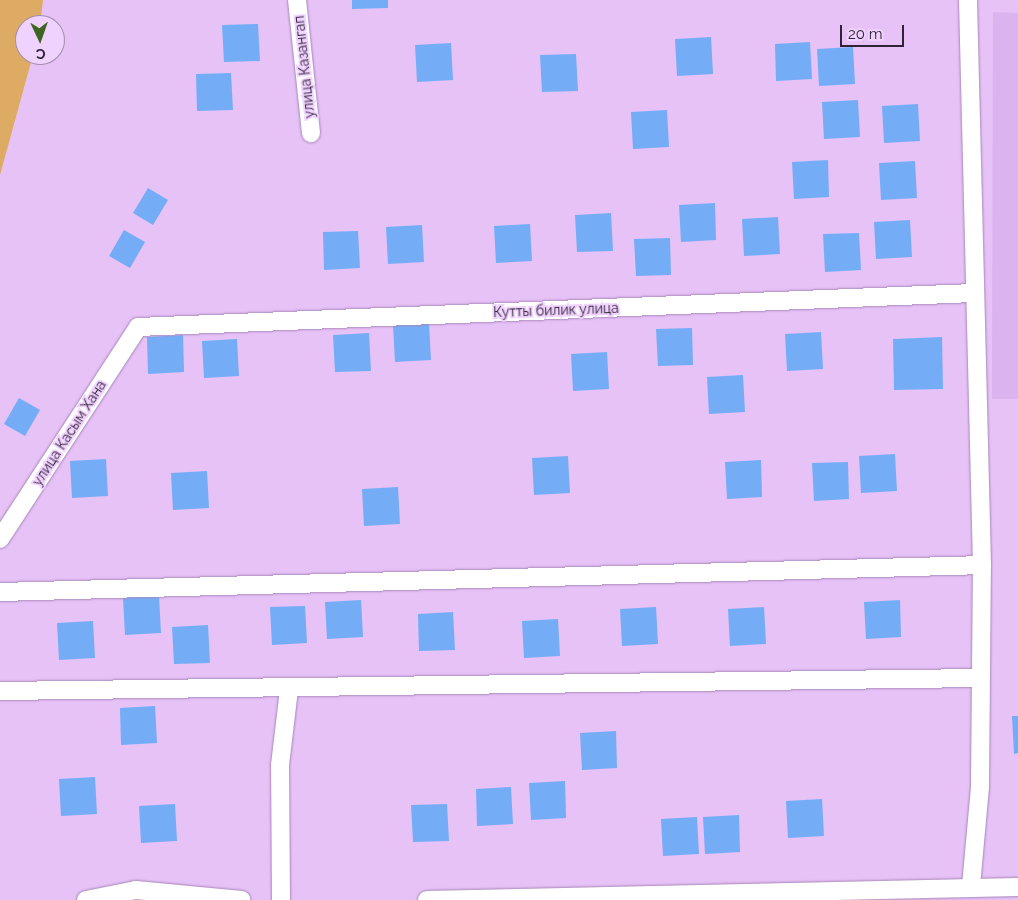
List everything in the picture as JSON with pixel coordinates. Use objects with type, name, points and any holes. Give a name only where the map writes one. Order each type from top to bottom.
[{"type":"street","name":"улица Казангап","points":[[297,0],[311,133]]},
{"type":"street","points":[[968,0],[973,293],[982,565],[980,787],[972,886]]},
{"type":"street","name":"Кутты билик улица","points":[[138,327],[973,293]]},
{"type":"street","name":"улица Касым Хана","points":[[0,539],[138,327]]},
{"type":"street","points":[[0,592],[982,565]]},
{"type":"street","points":[[0,691],[289,690],[981,678]]},
{"type":"street","points":[[281,900],[280,765],[289,690]]},
{"type":"street","points":[[427,900],[972,886],[1018,887]]},
{"type":"street","points":[[86,900],[136,890],[242,900]]},
{"type":"shaded area","points":[[0,0],[43,0],[41,15],[15,15],[15,65],[30,65],[0,175]]},
{"type":"shaded area","points":[[993,12],[1018,13],[1018,399],[992,399]]},
{"type":"building","points":[[352,0],[388,0],[388,8],[352,9]]},
{"type":"building","points":[[258,24],[260,61],[224,62],[222,25]]},
{"type":"building","points":[[711,37],[713,74],[677,76],[675,39]]},
{"type":"building","points":[[810,42],[812,79],[776,81],[775,44]]},
{"type":"building","points":[[451,43],[453,80],[417,82],[415,45]]},
{"type":"building","points":[[853,47],[855,84],[819,86],[817,49]]},
{"type":"building","points":[[576,54],[578,91],[542,92],[540,55]]},
{"type":"building","points":[[231,73],[233,110],[197,111],[196,74]]},
{"type":"building","points":[[858,100],[860,137],[824,139],[822,102]]},
{"type":"building","points":[[918,104],[920,141],[884,143],[882,106]]},
{"type":"building","points":[[667,110],[669,147],[633,149],[631,112]]},
{"type":"building","points":[[828,160],[829,197],[794,199],[792,162]]},
{"type":"building","points":[[915,161],[917,198],[881,200],[879,163]]},
{"type":"building","points":[[148,188],[168,200],[153,225],[133,213]]},
{"type":"building","points":[[715,203],[716,240],[681,242],[679,205]]},
{"type":"building","points":[[611,213],[613,251],[577,252],[575,215]]},
{"type":"building","points":[[778,217],[780,254],[744,256],[742,219]]},
{"type":"building","points":[[910,220],[912,257],[876,259],[874,222]]},
{"type":"building","points":[[530,224],[532,261],[496,263],[494,226]]},
{"type":"building","points":[[422,225],[424,262],[388,264],[386,227]]},
{"type":"building","points":[[124,230],[145,242],[130,268],[109,256]]},
{"type":"building","points":[[358,231],[360,268],[324,270],[323,232]]},
{"type":"building","points":[[859,233],[861,270],[825,272],[823,234]]},
{"type":"building","points":[[670,238],[671,275],[636,276],[634,239]]},
{"type":"building","points":[[429,323],[431,360],[395,362],[393,325]]},
{"type":"building","points":[[692,328],[693,365],[658,366],[656,329]]},
{"type":"building","points":[[821,332],[823,369],[787,371],[785,334]]},
{"type":"building","points":[[369,333],[371,371],[335,372],[333,335]]},
{"type":"building","points":[[183,335],[184,372],[148,374],[147,337]]},
{"type":"building","points":[[942,337],[943,389],[894,390],[893,339]]},
{"type":"building","points":[[237,339],[239,376],[204,378],[202,341]]},
{"type":"building","points":[[607,352],[609,389],[573,391],[571,354]]},
{"type":"building","points":[[743,375],[745,412],[709,414],[707,377]]},
{"type":"building","points":[[19,398],[40,410],[25,436],[4,424]]},
{"type":"building","points":[[895,454],[897,491],[861,493],[859,456]]},
{"type":"building","points":[[568,456],[570,493],[534,495],[532,458]]},
{"type":"building","points":[[106,459],[108,496],[72,498],[70,461]]},
{"type":"building","points":[[761,460],[762,497],[727,499],[725,462]]},
{"type":"building","points":[[848,462],[849,499],[814,501],[812,463]]},
{"type":"building","points":[[207,471],[209,508],[173,510],[171,473]]},
{"type":"building","points":[[398,487],[400,524],[364,526],[362,489]]},
{"type":"building","points":[[159,596],[161,633],[125,635],[123,598]]},
{"type":"building","points":[[361,600],[363,637],[327,639],[325,602]]},
{"type":"building","points":[[900,600],[901,637],[866,639],[864,602]]},
{"type":"building","points":[[305,606],[307,643],[272,645],[270,607]]},
{"type":"building","points":[[656,607],[658,644],[622,646],[620,609]]},
{"type":"building","points":[[764,607],[766,644],[730,646],[728,609]]},
{"type":"building","points":[[453,612],[455,650],[419,651],[418,614]]},
{"type":"building","points":[[558,619],[560,656],[524,658],[522,621]]},
{"type":"building","points":[[93,621],[95,658],[59,660],[57,623]]},
{"type":"building","points":[[208,625],[210,663],[174,664],[172,627]]},
{"type":"building","points":[[155,706],[157,743],[121,745],[120,708]]},
{"type":"building","points":[[1012,716],[1018,716],[1018,753],[1014,754]]},
{"type":"building","points":[[616,731],[617,768],[582,770],[580,733]]},
{"type":"building","points":[[95,777],[97,814],[61,816],[59,779]]},
{"type":"building","points":[[565,781],[566,818],[531,820],[529,783]]},
{"type":"building","points":[[511,787],[513,824],[477,826],[476,789]]},
{"type":"building","points":[[822,799],[824,836],[788,838],[786,801]]},
{"type":"building","points":[[175,804],[177,841],[141,843],[139,806]]},
{"type":"building","points":[[447,804],[449,841],[413,842],[411,805]]},
{"type":"building","points":[[739,815],[740,852],[705,854],[703,817]]},
{"type":"building","points":[[697,817],[699,854],[663,856],[661,819]]}]
